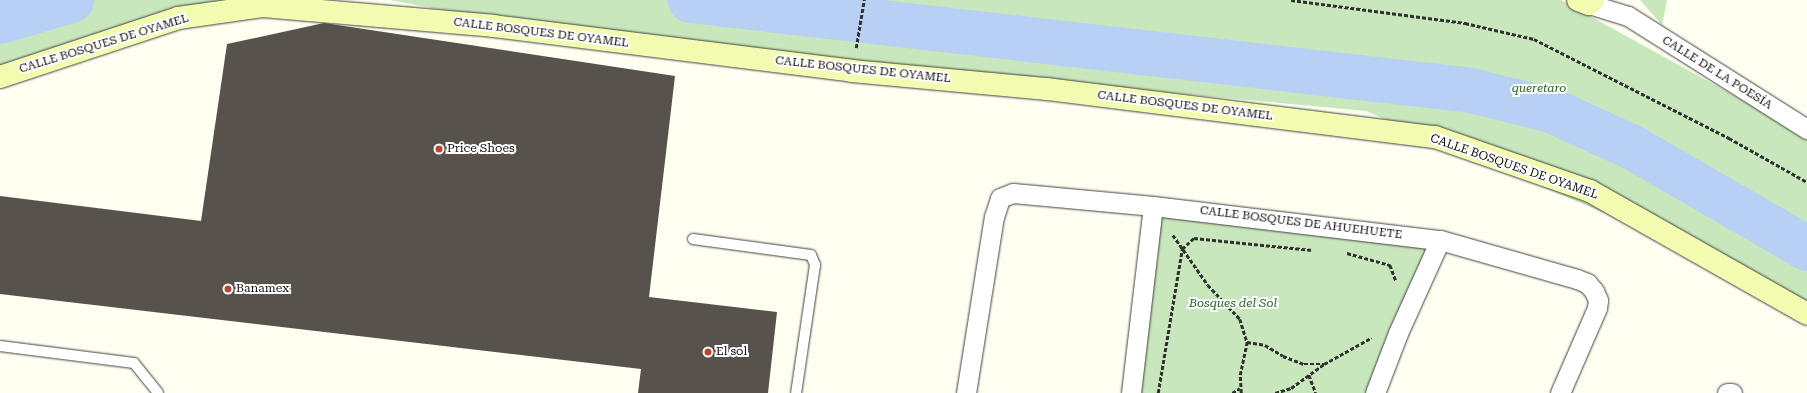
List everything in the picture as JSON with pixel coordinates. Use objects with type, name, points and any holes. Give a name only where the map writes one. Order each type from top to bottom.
[{"type":"main road","name":"CALLE BOSQUES DE OYAMEL","points":[[0,77],[178,18],[262,6],[493,26],[852,70],[1048,89],[1435,137],[1590,191],[1807,314]]},
{"type":"street","name":"CALLE DE LA POESÍA","points":[[1614,0],[1628,16]]},
{"type":"street","name":"CALLE DE LA POESÍA","points":[[1587,1],[1628,16],[1807,129]]},
{"type":"street","name":"CALLE BOSQUES DE AHUEHUETE","points":[[966,393],[994,217],[1000,198],[1013,193],[1153,206],[1440,240],[1577,279],[1587,283],[1594,290],[1598,300],[1560,393]]},
{"type":"street","points":[[1131,393],[1153,206]]},
{"type":"street","points":[[1375,393],[1398,333],[1440,240]]},
{"type":"street","points":[[1727,393],[1732,393]]},
{"type":"lane","points":[[693,239],[811,255],[815,265],[796,393]]},
{"type":"lane","points":[[0,346],[134,364],[158,393]]},
{"type":"path","points":[[858,38],[864,0]]},
{"type":"path","points":[[1291,0],[1465,23],[1534,38],[1729,138],[1807,182]]},
{"type":"path","points":[[1153,206],[1208,285],[1240,319],[1247,342],[1240,375],[1241,393]]},
{"type":"path","points":[[1158,393],[1182,249],[1194,238],[1318,250]]},
{"type":"path","points":[[1344,252],[1390,265],[1397,284]]},
{"type":"path","points":[[1275,393],[1292,388],[1324,364],[1380,334],[1398,333]]},
{"type":"path","points":[[1247,342],[1265,345],[1282,356],[1304,364],[1324,364]]},
{"type":"path","points":[[1309,375],[1316,393]]},
{"type":"path","points":[[1232,393],[1241,388]]},
{"type":"green space","points":[[0,0],[284,0],[0,77]]},
{"type":"green space","name":"queretaro","points":[[390,0],[1561,0],[1807,136],[1807,304],[1709,258],[1366,111],[604,40]]},
{"type":"green space","points":[[1640,0],[1667,0],[1662,25]]},
{"type":"green space","name":"Bosques del Sol","points":[[1153,206],[1440,240],[1375,393],[1131,393]]},
{"type":"building","name":"Price Shoes","points":[[324,23],[675,76],[649,297],[777,312],[768,393],[638,393],[641,369],[0,294],[0,196],[201,221],[227,44]]},
{"type":"waterway","points":[[0,21],[71,0]]},
{"type":"waterway","points":[[690,0],[1471,90],[1551,110],[1632,147],[1807,248]]},
{"type":"place","name":"Price Shoes","points":[[439,149]]},
{"type":"place","name":"Banamex","points":[[228,289]]},
{"type":"place","name":"El sol","points":[[708,352]]}]
